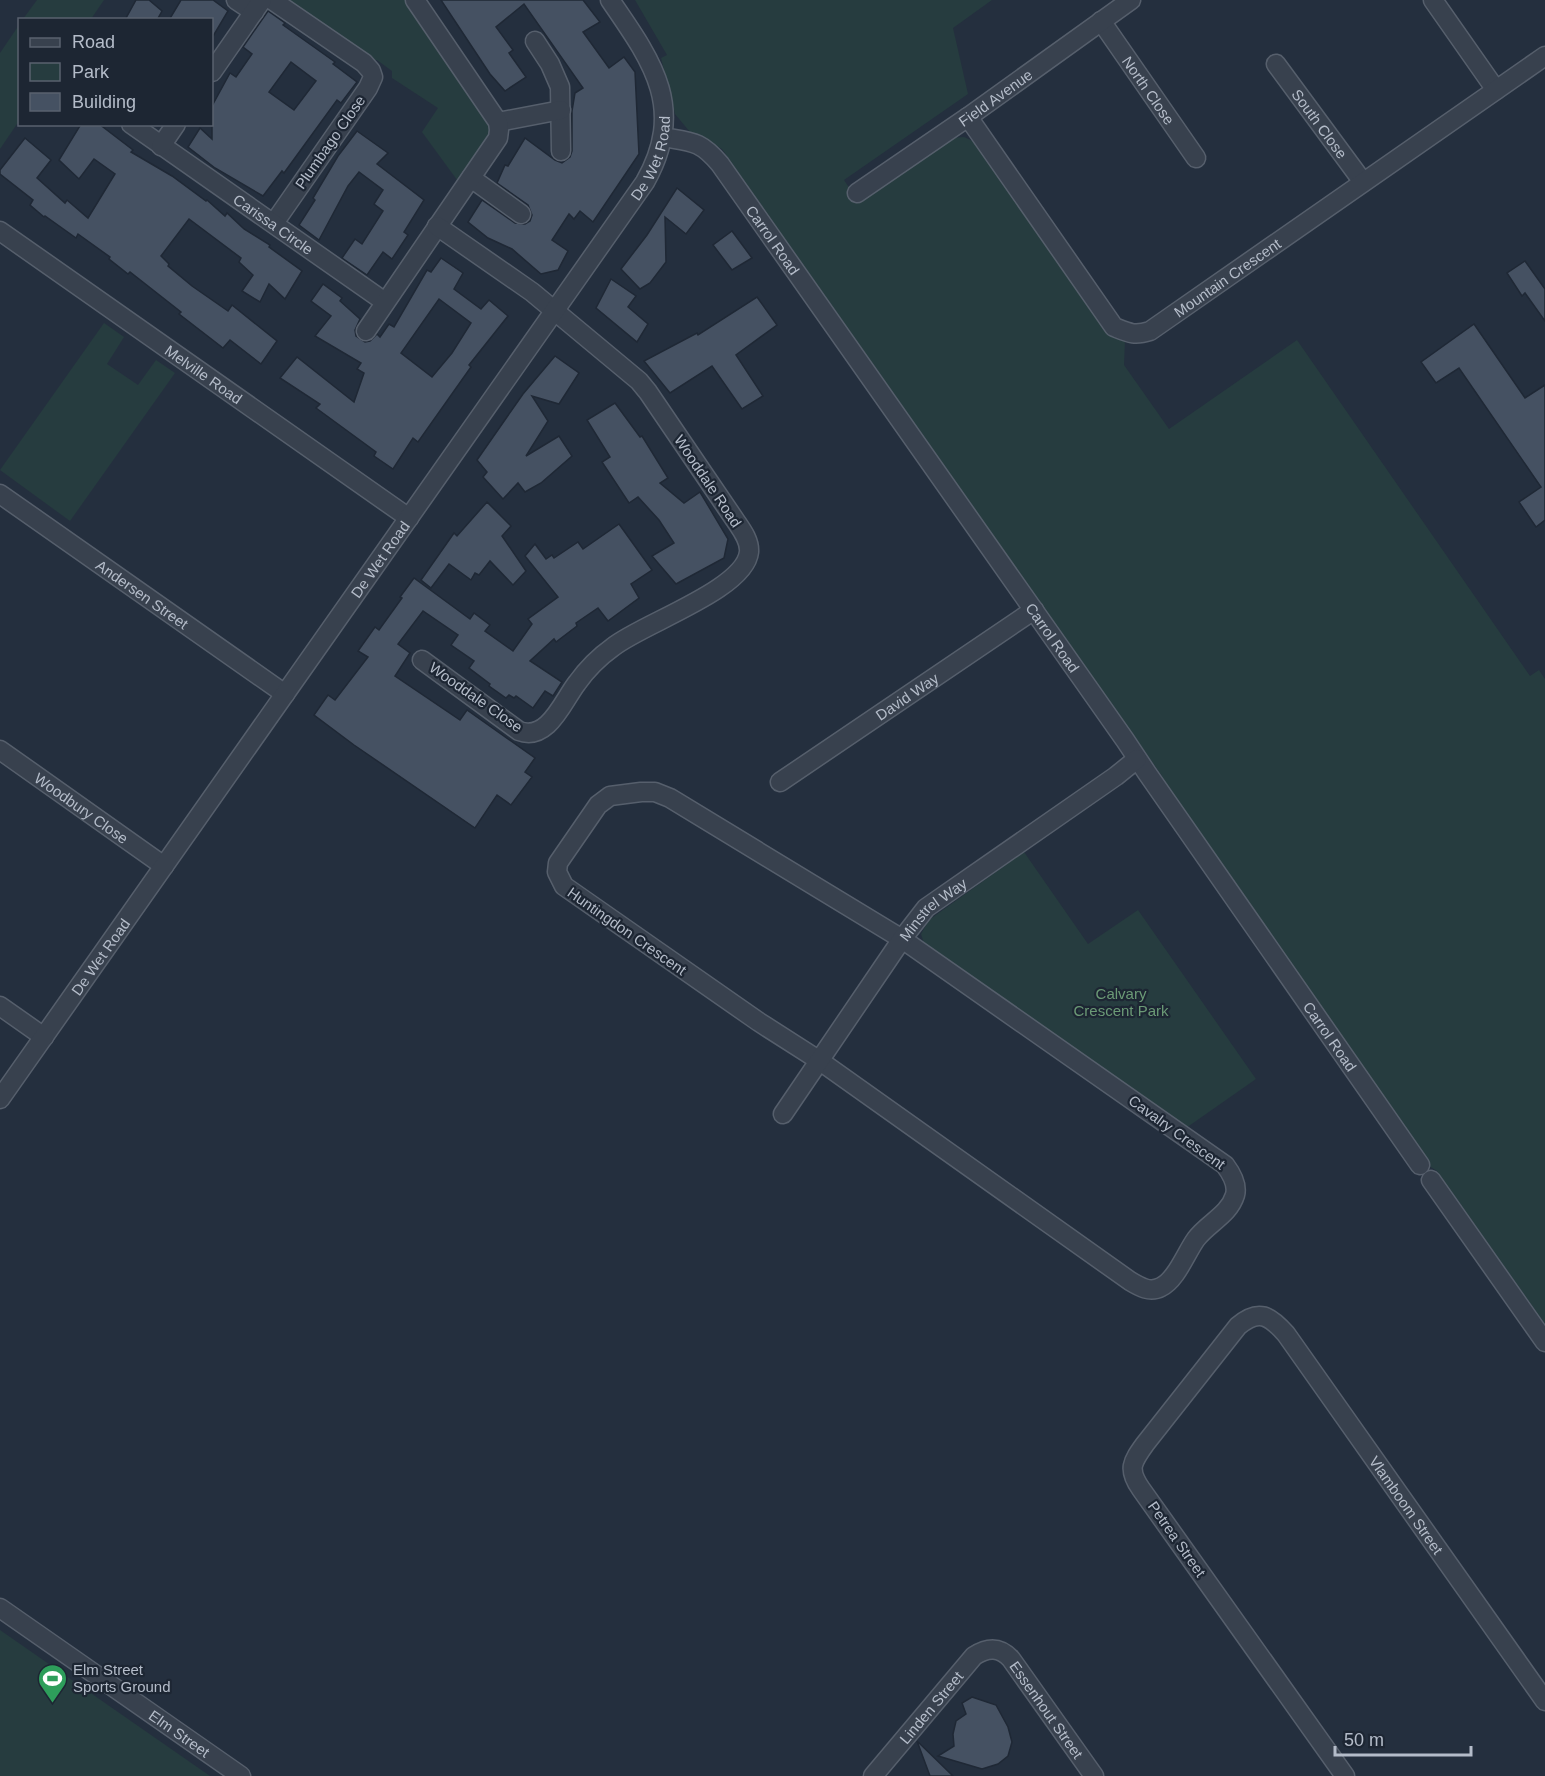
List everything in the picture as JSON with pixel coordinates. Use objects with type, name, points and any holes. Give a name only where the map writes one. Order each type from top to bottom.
[{"type":"street","points":[[213,71],[258,6],[236,0]]},
{"type":"street","name":"Plumbago Close","points":[[272,0],[363,63],[371,71],[373,77],[368,88],[274,223]]},
{"type":"street","points":[[366,332],[498,138],[498,122],[415,0]]},
{"type":"street","name":"De Wet Road","points":[[0,1099],[645,182],[654,166],[663,137],[663,107],[655,72],[638,40],[610,0]]},
{"type":"street","name":"Field Avenue","points":[[857,193],[1131,0]]},
{"type":"street","points":[[1433,0],[1496,90]]},
{"type":"street","name":"North Close","points":[[1101,21],[1196,158]]},
{"type":"street","points":[[535,41],[557,77],[560,87],[561,151]]},
{"type":"street","name":"Mountain Crescent","points":[[968,117],[1104,315],[1114,327],[1131,334],[1139,334],[1150,331],[1545,56]]},
{"type":"street","name":"South Close","points":[[1276,64],[1363,182]]},
{"type":"street","points":[[498,122],[561,110]]},
{"type":"street","name":"Carissa Circle","points":[[134,126],[385,302]]},
{"type":"street","points":[[161,146],[175,126]]},
{"type":"street","name":"Carrol Road","points":[[663,137],[702,146],[720,164],[1034,609],[1545,1342]]},
{"type":"street","points":[[471,178],[521,214]]},
{"type":"street","points":[[437,226],[555,310]]},
{"type":"street","name":"Melville Road","points":[[0,231],[409,518]]},
{"type":"street","name":"Wooddale Road","points":[[555,310],[629,372],[648,392],[741,529],[749,550],[747,560],[729,580],[685,609],[616,644],[598,658],[578,682]]},
{"type":"street","name":"Andersen Street","points":[[3,504],[285,694]]},
{"type":"street","name":"David Way","points":[[780,782],[1034,609]]},
{"type":"street","name":"Wooddale Close","points":[[422,660],[525,733],[537,732],[547,725],[578,682]]},
{"type":"street","name":"Woodbury Close","points":[[0,750],[164,866]]},
{"type":"street","name":"Minstrel Way","points":[[783,1114],[902,939],[926,908],[1137,759]]},
{"type":"street","name":"Huntingdon Crescent","points":[[820,1061],[759,1022],[564,886],[557,872],[558,863],[591,813],[610,796],[641,792],[663,794],[902,939]]},
{"type":"street","name":"Cavalry Crescent","points":[[820,1061],[1143,1288],[1162,1287],[1170,1280],[1196,1239],[1226,1211],[1236,1192],[1231,1172],[1225,1165],[902,939]]},
{"type":"street","points":[[0,1006],[44,1037]]},
{"type":"street","name":"Vlamboom Street","points":[[1263,1315],[1274,1320],[1286,1334],[1545,1701]]},
{"type":"street","name":"Petrea Street","points":[[1263,1315],[1245,1320],[1238,1326],[1135,1458],[1132,1472],[1141,1488],[1345,1776]]},
{"type":"street","name":"Elm Street","points":[[0,1608],[242,1776]]},
{"type":"street","name":"Linden Street","points":[[873,1776],[974,1656],[981,1651],[994,1649]]},
{"type":"street","name":"Essenhout Street","points":[[994,1649],[1007,1654],[1011,1659],[1094,1776]]},
{"type":"green space","points":[[37,0],[104,0],[92,18],[24,18]]},
{"type":"green space","points":[[283,0],[408,0],[488,113],[491,137],[460,184],[422,132],[438,108],[392,78],[392,71],[377,60],[369,60]]},
{"type":"green space","points":[[635,0],[992,0],[953,28],[968,94],[844,180],[858,201],[951,138],[964,137],[975,142],[1125,340],[1124,365],[1169,429],[1297,340],[1530,676],[1539,670],[1545,679],[1545,1324],[1437,1171],[1426,1164],[1164,790],[1162,776],[722,149],[690,132],[675,114],[661,58],[667,55]]},
{"type":"green space","points":[[18,26],[18,122],[0,149],[0,53]]},
{"type":"green space","points":[[104,323],[124,337],[107,364],[138,385],[156,360],[175,373],[70,521],[0,470]]},
{"type":"green space","name":"Calvary Crescent Park","points":[[1024,852],[1088,944],[1138,910],[1256,1079],[1186,1128],[924,943],[921,934],[929,920]]},
{"type":"green space","name":"Elm Street Sports Ground","points":[[0,1630],[210,1776],[0,1776]]},
{"type":"building","points":[[136,0],[149,0],[162,11],[158,18],[126,18]]},
{"type":"building","points":[[181,0],[213,0],[228,11],[213,36],[213,18],[170,18]]},
{"type":"building","points":[[441,0],[583,0],[600,22],[583,32],[609,68],[624,57],[635,72],[639,154],[593,222],[580,211],[574,219],[569,214],[552,240],[568,251],[558,270],[541,274],[512,249],[488,238],[468,222],[482,200],[515,223],[525,224],[530,221],[532,215],[528,205],[497,183],[505,165],[508,166],[525,138],[562,163],[570,157],[575,93],[583,88],[524,4],[496,27],[513,50],[509,53],[526,77],[505,91],[490,74]]},
{"type":"building","points":[[268,11],[285,23],[283,25],[335,62],[333,64],[357,82],[341,103],[337,100],[284,173],[282,171],[263,196],[215,168],[188,147],[200,128],[212,139],[213,104],[230,73],[236,77],[252,54],[243,47]],"holes":[[[291,62],[316,81],[294,110],[269,92]]]},
{"type":"building","points":[[80,126],[102,126],[133,150],[131,152],[172,176],[207,200],[225,216],[227,213],[244,229],[270,245],[269,247],[302,271],[285,299],[269,284],[260,302],[242,291],[253,275],[239,262],[241,258],[189,219],[161,256],[169,264],[168,266],[192,286],[228,311],[232,305],[277,341],[261,364],[230,340],[223,348],[130,272],[128,274],[109,259],[110,257],[78,234],[76,238],[44,217],[30,205],[33,200],[0,174],[0,170],[25,138],[51,160],[37,178],[65,203],[67,200],[88,218],[115,174],[94,159],[79,179],[59,160]]},
{"type":"building","points":[[357,131],[388,153],[377,164],[424,200],[404,232],[408,235],[392,259],[383,252],[367,275],[342,258],[355,239],[362,244],[383,211],[374,204],[383,190],[359,172],[348,186],[319,240],[299,225],[338,156]]},
{"type":"building","points":[[677,188],[704,210],[686,234],[665,217],[666,262],[650,283],[640,289],[621,269],[647,235]]},
{"type":"building","points":[[732,231],[752,258],[732,270],[713,245]]},
{"type":"building","points":[[441,258],[463,273],[454,289],[481,309],[489,300],[508,316],[469,365],[471,367],[418,442],[413,438],[393,469],[374,456],[376,452],[316,408],[320,404],[280,378],[297,357],[354,402],[364,373],[357,369],[361,363],[315,336],[331,316],[311,301],[323,284],[342,298],[340,301],[360,319],[355,330],[356,336],[365,342],[370,341],[377,334],[380,337],[389,324],[394,327],[427,270],[431,272]],"holes":[[[439,299],[471,323],[452,353],[432,377],[401,353]]]},
{"type":"building","points":[[1525,261],[1545,289],[1545,321],[1525,293],[1522,296],[1507,273]]},
{"type":"building","points":[[611,279],[636,296],[628,307],[648,324],[637,342],[596,308]]},
{"type":"building","points":[[757,297],[777,325],[736,355],[763,396],[742,409],[712,366],[670,393],[644,361],[697,333],[698,335]]},
{"type":"building","points":[[1474,324],[1525,398],[1545,385],[1545,520],[1536,527],[1519,502],[1541,487],[1459,368],[1436,383],[1421,362]]},
{"type":"building","points":[[555,356],[579,373],[559,404],[532,396],[548,421],[526,456],[559,436],[572,456],[541,483],[525,492],[518,483],[503,499],[483,477],[487,472],[477,460],[523,394]]},
{"type":"building","points":[[615,403],[640,437],[642,436],[668,478],[660,483],[684,503],[700,492],[728,539],[724,558],[676,584],[652,556],[674,543],[659,520],[638,497],[629,503],[602,462],[610,457],[587,420]]},
{"type":"building","points":[[487,502],[511,526],[502,536],[526,571],[513,585],[490,561],[479,575],[475,573],[471,580],[449,564],[431,588],[421,580],[454,533],[457,536]]},
{"type":"building","points":[[619,524],[652,570],[631,584],[639,598],[608,621],[598,608],[576,623],[577,626],[556,642],[554,639],[530,661],[562,682],[553,696],[545,691],[533,708],[516,696],[514,698],[509,695],[506,698],[489,686],[490,684],[469,668],[474,661],[451,645],[458,635],[423,611],[398,644],[410,653],[395,676],[460,720],[467,710],[535,758],[525,772],[532,777],[511,805],[497,795],[475,828],[314,715],[328,695],[335,700],[368,657],[358,651],[375,627],[379,630],[414,578],[470,619],[474,613],[490,625],[485,631],[513,651],[532,624],[528,619],[558,597],[525,556],[535,544],[546,559],[552,555],[554,558],[578,542],[583,549]]},
{"type":"building","points":[[972,1697],[996,1705],[1008,1727],[1012,1742],[1008,1756],[998,1764],[982,1769],[938,1756],[954,1746],[953,1734],[956,1721],[966,1714],[962,1703]]},
{"type":"building","points":[[917,1741],[953,1776],[930,1776]]},
{"type":"place","name":"Elm Street Sports Ground","points":[[52,1704]]}]
